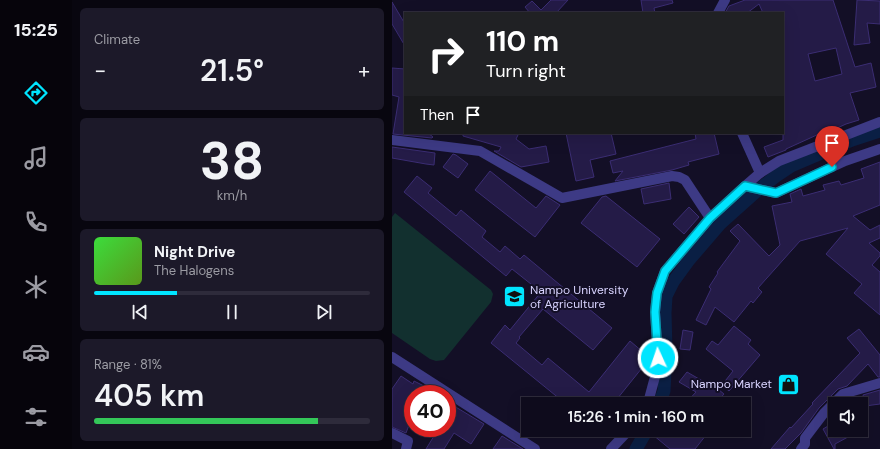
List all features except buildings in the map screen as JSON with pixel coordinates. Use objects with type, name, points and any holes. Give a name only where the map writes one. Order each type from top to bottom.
[{"type":"street","points":[[719,12],[725,0]]},
{"type":"street","points":[[650,397],[656,373],[658,358],[655,312],[657,293],[665,271],[710,218],[748,186],[760,173],[779,161],[880,122]]},
{"type":"street","points":[[742,134],[760,173]]},
{"type":"street","points":[[392,140],[480,151],[562,198],[672,176],[679,177],[685,180],[710,218]]},
{"type":"street","points":[[748,186],[776,193],[845,160],[880,149]]},
{"type":"street","points":[[392,357],[535,449]]},
{"type":"street","points":[[801,449],[805,444],[805,438],[824,413],[843,394],[880,383]]},
{"type":"street","points":[[392,434],[408,441],[406,449]]},
{"type":"street","points":[[611,449],[622,437]]},
{"type":"green space","points":[[395,213],[491,290],[493,294],[491,302],[444,360],[436,361],[430,359],[392,333],[392,217]]},
{"type":"waterway","points":[[662,397],[664,391],[666,350],[666,296],[673,282],[689,260],[720,224],[776,176],[791,166],[852,140],[880,131]]},
{"type":"waterway","points":[[636,449],[643,437]]},
{"type":"place","name":"Nampo University of Agriculture","points":[[515,297]]},
{"type":"place","name":"Nampo Market","points":[[788,384]]},
{"type":"route","points":[[658,358],[655,312],[657,293],[665,271],[710,218],[745,186],[776,193],[832,167]]}]
